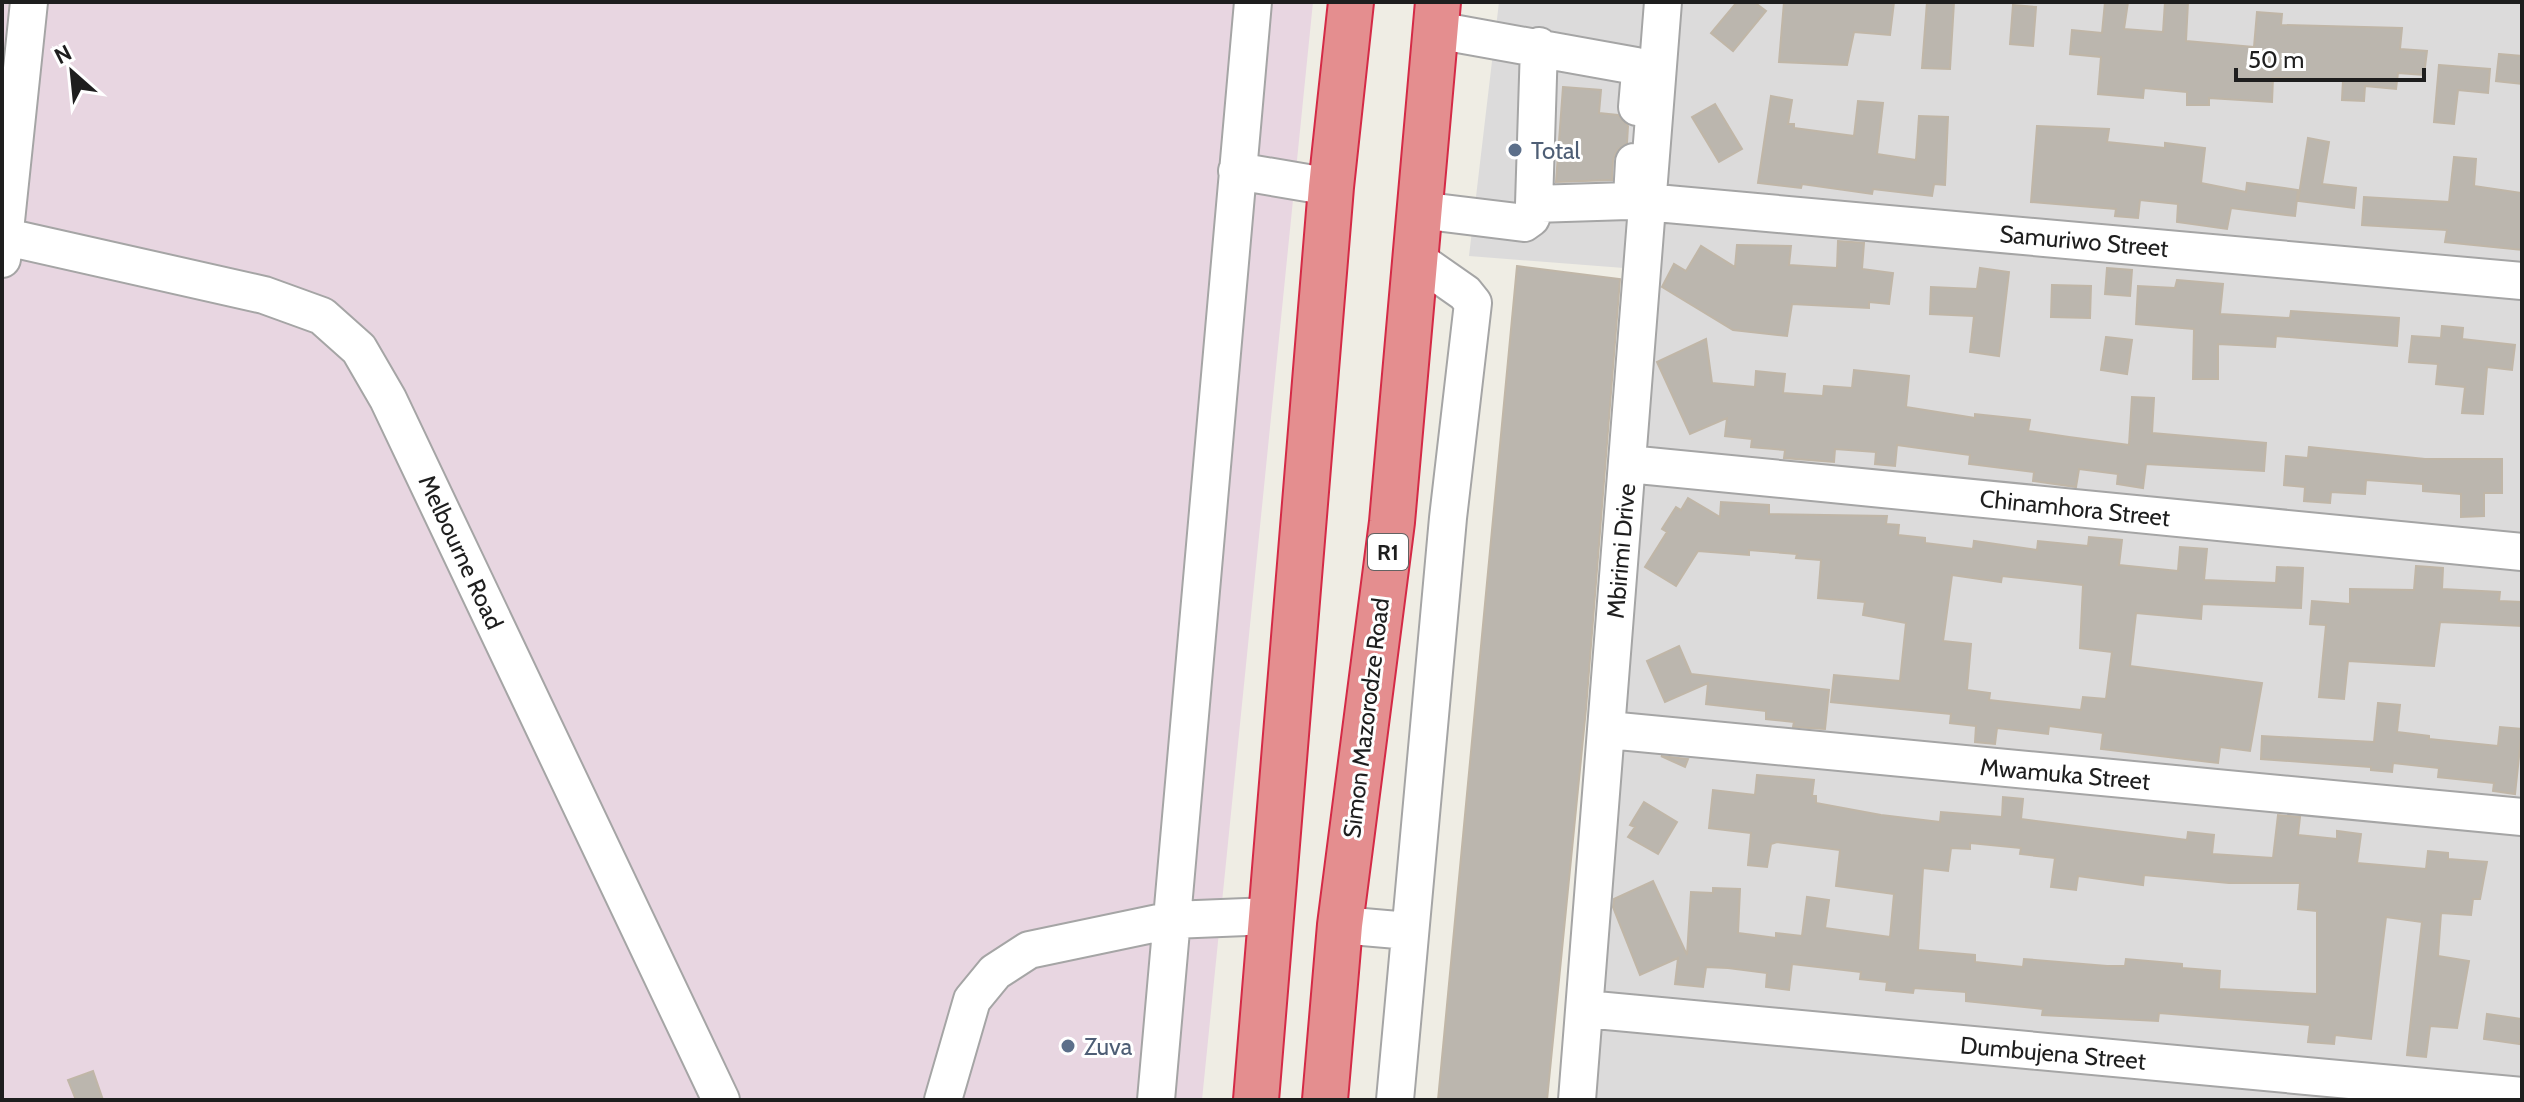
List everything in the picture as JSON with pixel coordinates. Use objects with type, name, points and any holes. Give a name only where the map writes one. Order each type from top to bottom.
[{"type":"highway","points":[[1256,1100],[1331,187],[1351,2]]},
{"type":"highway","name":"Simon Mazorodze Road","points":[[1325,1100],[1340,925],[1392,522],[1437,16]]},
{"type":"highway","points":[[1298,1100],[1328,1038]]},
{"type":"street","points":[[3,244],[29,2]]},
{"type":"street","points":[[1156,1100],[1253,2]]},
{"type":"street","name":"Mbirimi Drive","points":[[1577,1100],[1663,2]]},
{"type":"street","points":[[1437,16],[1539,46],[1636,66],[1640,72],[1631,199],[1536,205]]},
{"type":"street","points":[[1536,205],[1533,201],[1539,46]]},
{"type":"street","points":[[1237,171],[1331,187]]},
{"type":"street","name":"Samuriwo Street","points":[[1645,202],[2522,281]]},
{"type":"street","points":[[1419,210],[1524,223],[1531,218],[1536,205]]},
{"type":"street","name":"Melbourne Road","points":[[3,244],[264,295],[322,316],[359,349],[388,399],[721,1100]]},
{"type":"street","points":[[1395,1100],[1448,518],[1473,303],[1465,293],[1415,258]]},
{"type":"street","name":"Chinamhora Street","points":[[1628,464],[2522,552]]},
{"type":"street","points":[[1392,522],[1448,518]]},
{"type":"street","name":"Mwamuka Street","points":[[1608,730],[2522,817]]},
{"type":"street","points":[[943,1100],[972,1000],[995,972],[1029,950],[1172,920],[1271,916]]},
{"type":"street","points":[[1340,925],[1409,931]]},
{"type":"street","name":"Dumbujena Street","points":[[1585,1009],[2522,1096]]},
{"type":"shaded area","points":[[2,2],[1313,2],[1202,1100],[2,1100]]},
{"type":"shaded area","points":[[1499,2],[2522,2],[2522,1100],[1561,1100],[1624,268],[1469,256]]},
{"type":"building","points":[[1737,2],[1754,2],[1766,11],[1733,51],[1711,33]]},
{"type":"building","points":[[1784,2],[1894,2],[1890,35],[1854,32],[1847,65],[1779,62]]},
{"type":"building","points":[[1927,2],[1954,2],[1950,69],[1922,68]]},
{"type":"building","points":[[2105,2],[2128,2],[2124,29],[2163,32],[2165,2],[2188,2],[2186,41],[2254,47],[2257,12],[2282,14],[2281,25],[2402,28],[2400,49],[2427,51],[2424,75],[2398,73],[2396,89],[2365,86],[2364,101],[2342,100],[2343,80],[2276,78],[2273,78],[2272,102],[2209,98],[2209,105],[2187,105],[2187,92],[2144,88],[2143,98],[2098,94],[2101,57],[2070,54],[2072,30],[2102,33]]},
{"type":"building","points":[[2013,5],[2036,7],[2033,46],[2010,44]]},
{"type":"building","points":[[2499,54],[2522,56],[2522,84],[2496,81]]},
{"type":"building","points":[[2439,65],[2490,69],[2488,93],[2458,90],[2454,124],[2434,122]]},
{"type":"building","points":[[1563,87],[1601,90],[1599,113],[1618,115],[1628,126],[1627,143],[1617,150],[1613,160],[1612,180],[1556,182]]},
{"type":"building","points":[[1771,96],[1792,100],[1788,124],[1794,124],[1794,128],[1854,136],[1858,101],[1883,103],[1877,154],[1916,160],[1919,116],[1948,117],[1945,185],[1934,184],[1932,196],[1873,189],[1872,194],[1802,184],[1801,188],[1758,183]]},
{"type":"building","points":[[1715,104],[1742,149],[1719,162],[1692,117]]},
{"type":"building","points":[[2037,126],[2109,129],[2107,142],[2165,148],[2165,143],[2205,148],[2201,183],[2246,192],[2247,183],[2298,190],[2295,216],[2231,208],[2227,229],[2177,222],[2178,204],[2140,200],[2138,218],[2115,216],[2116,209],[2031,202]]},
{"type":"building","points":[[2308,138],[2329,142],[2322,184],[2356,188],[2354,208],[2298,201]]},
{"type":"building","points":[[2454,157],[2476,159],[2474,186],[2522,193],[2522,250],[2445,242],[2447,230],[2362,225],[2364,197],[2449,202]]},
{"type":"building","points":[[1838,241],[1864,243],[1862,269],[1893,273],[1889,304],[1869,302],[1869,308],[1792,304],[1787,336],[1733,330],[1662,287],[1674,264],[1686,271],[1701,246],[1735,267],[1737,245],[1791,246],[1789,265],[1837,268]]},
{"type":"building","points":[[1517,266],[1620,279],[1586,709],[1547,1100],[1438,1100]]},
{"type":"building","points":[[1980,268],[2009,272],[1999,356],[1970,352],[1974,316],[1930,314],[1931,287],[1977,289]]},
{"type":"building","points":[[2107,268],[2132,270],[2130,296],[2105,294]]},
{"type":"building","points":[[2177,280],[2223,284],[2220,314],[2290,318],[2291,311],[2399,318],[2397,346],[2276,336],[2275,347],[2218,344],[2218,379],[2193,379],[2194,329],[2136,324],[2138,286],[2175,288]]},
{"type":"building","points":[[2052,285],[2091,286],[2090,318],[2051,317]]},
{"type":"building","points":[[2442,326],[2463,328],[2462,339],[2515,345],[2512,370],[2487,367],[2483,414],[2462,413],[2465,387],[2436,384],[2438,364],[2409,362],[2412,336],[2441,338]]},
{"type":"building","points":[[2106,337],[2132,340],[2127,374],[2101,370]]},
{"type":"building","points":[[1706,339],[1712,383],[1755,387],[1756,371],[1785,374],[1783,393],[1823,396],[1824,386],[1852,388],[1854,370],[1909,376],[1906,407],[1975,418],[1975,414],[2030,420],[2028,431],[2129,445],[2132,397],[2154,398],[2152,433],[2266,443],[2264,471],[2146,464],[2143,488],[2117,484],[2118,474],[2079,469],[2076,487],[2033,481],[2034,472],[1969,464],[1970,455],[1897,445],[1895,466],[1875,464],[1876,452],[1835,449],[1834,462],[1784,458],[1785,450],[1751,447],[1752,439],[1725,436],[1727,418],[1690,434],[1657,362]]},
{"type":"building","points":[[2309,447],[2425,459],[2502,459],[2502,493],[2484,493],[2484,516],[2461,517],[2461,494],[2423,491],[2423,484],[2366,480],[2365,494],[2331,492],[2330,503],[2304,501],[2305,487],[2284,485],[2286,456],[2308,458]]},
{"type":"building","points":[[1688,498],[1720,517],[1721,502],[1769,505],[1769,514],[1887,516],[1886,524],[1899,525],[1898,535],[1925,538],[1925,543],[1973,549],[1974,541],[2037,550],[2038,541],[2088,546],[2089,537],[2122,540],[2119,565],[2178,571],[2180,547],[2207,549],[2204,580],[2276,583],[2277,567],[2303,568],[2301,608],[2202,604],[2201,619],[2136,613],[2130,666],[2262,683],[2250,751],[2220,747],[2218,763],[2101,749],[2103,733],[2049,726],[2048,734],[1997,728],[1995,744],[1975,742],[1976,726],[1950,723],[1951,714],[1831,702],[1834,675],[1900,681],[1906,623],[1863,615],[1865,602],[1818,598],[1821,560],[1796,558],[1797,554],[1749,550],[1749,555],[1698,551],[1676,586],[1645,567],[1667,532],[1662,529],[1676,507],[1681,510]],"holes":[[[1952,575],[2001,582],[2002,576],[2083,585],[2080,648],[2112,652],[2106,699],[2083,697],[2081,710],[1989,700],[1990,693],[1967,690],[1971,644],[1943,641]]]},
{"type":"building","points":[[2416,566],[2443,568],[2442,589],[2500,592],[2499,601],[2522,602],[2522,626],[2440,622],[2434,666],[2348,661],[2344,699],[2319,697],[2326,625],[2310,624],[2312,601],[2350,604],[2350,589],[2414,590]]},
{"type":"building","points":[[1679,646],[1691,674],[1829,690],[1825,729],[1793,727],[1794,722],[1766,719],[1766,711],[1706,704],[1708,683],[1665,702],[1647,661]]},
{"type":"building","points":[[2378,703],[2400,705],[2397,732],[2429,736],[2429,739],[2498,746],[2500,727],[2522,729],[2515,794],[2493,791],[2494,783],[2438,777],[2439,768],[2393,763],[2392,772],[2371,770],[2371,767],[2261,759],[2262,736],[2374,742]]},
{"type":"building","points":[[1661,756],[1688,759],[1685,767]]},
{"type":"building","points":[[1757,775],[1814,780],[1812,796],[1816,796],[1816,803],[1940,822],[1941,812],[2002,817],[2003,797],[2023,799],[2021,819],[2187,840],[2188,832],[2214,835],[2212,854],[2273,858],[2278,815],[2300,817],[2298,835],[2337,839],[2337,831],[2361,834],[2357,863],[2426,869],[2428,851],[2448,853],[2448,859],[2487,862],[2480,899],[2473,899],[2471,915],[2441,913],[2438,956],[2469,961],[2457,1028],[2430,1026],[2426,1057],[2407,1055],[2422,922],[2386,917],[2371,1039],[2335,1035],[2334,1044],[2308,1042],[2310,1025],[2159,1013],[2158,1021],[2042,1015],[2043,1009],[1966,1001],[1966,992],[1914,988],[1913,993],[1886,990],[1887,982],[1860,979],[1861,972],[1792,964],[1789,990],[1766,987],[1767,973],[1728,968],[1706,967],[1703,987],[1675,984],[1678,958],[1640,975],[1613,907],[1614,899],[1653,881],[1687,955],[1691,892],[1713,893],[1713,888],[1740,889],[1738,933],[1776,938],[1776,933],[1802,936],[1807,897],[1829,900],[1825,928],[1890,937],[1894,894],[1836,886],[1840,850],[1777,842],[1771,844],[1767,867],[1748,865],[1751,833],[1709,828],[1713,790],[1755,795]],"holes":[[[1970,843],[2021,848],[2020,854],[2055,858],[2051,887],[2076,890],[2078,876],[2143,885],[2144,875],[2229,883],[2300,883],[2298,909],[2317,911],[2317,994],[2219,989],[2220,971],[2182,968],[2182,964],[2126,959],[2125,966],[2107,966],[2024,959],[2023,967],[1975,962],[1975,955],[1918,950],[1923,868],[1948,871],[1951,848],[1970,849]]]},
{"type":"building","points":[[1644,802],[1677,822],[1658,854],[1628,837],[1635,827],[1630,825]]},
{"type":"building","points":[[2487,1014],[2522,1019],[2520,1044],[2484,1039]]},
{"type":"building","points":[[93,1071],[103,1100],[76,1100],[68,1080]]},
{"type":"place","name":"Total","points":[[1515,150]]},
{"type":"place","name":"Zuva","points":[[1068,1046]]}]
